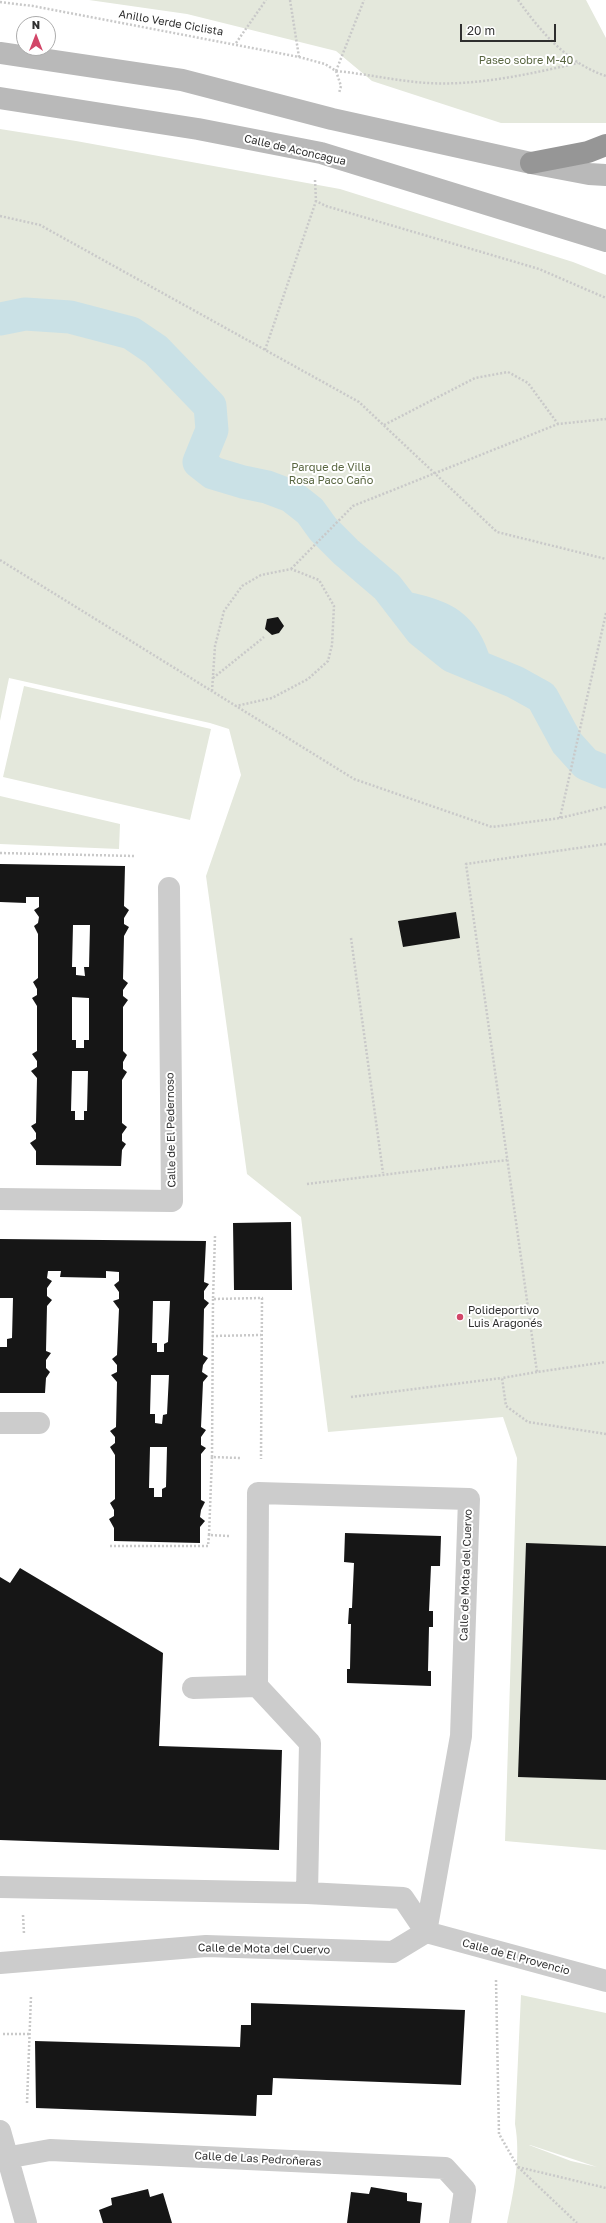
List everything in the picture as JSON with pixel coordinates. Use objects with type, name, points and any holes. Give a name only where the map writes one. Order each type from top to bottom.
[{"type":"highway","points":[[531,163],[588,152],[606,145]]},
{"type":"main road","points":[[0,53],[182,80],[332,119],[531,163],[589,174],[606,175]]},
{"type":"main road","name":"Calle de Aconcagua","points":[[0,98],[198,129],[321,153],[606,241]]},
{"type":"street","name":"Calle de El Pedernoso","points":[[0,1199],[172,1201],[169,888]]},
{"type":"street","points":[[0,1422],[39,1423]]},
{"type":"street","name":"Calle de Mota del Cuervo","points":[[0,1963],[206,1946],[393,1952],[426,1932],[461,1736],[469,1499],[258,1493],[257,1686]]},
{"type":"street","points":[[193,1688],[257,1686],[310,1743],[307,1893]]},
{"type":"street","points":[[0,1887],[307,1893],[403,1898],[426,1932]]},
{"type":"street","name":"Calle de El Provencio","points":[[426,1932],[606,1981]]},
{"type":"street","points":[[0,2131],[4,2158],[26,2223]]},
{"type":"street","name":"Calle de Las Pedroñeras","points":[[4,2158],[50,2150],[445,2168],[465,2190],[460,2223]]},
{"type":"path","points":[[236,44],[266,0]]},
{"type":"path","points":[[290,0],[299,57]]},
{"type":"path","points":[[336,71],[364,0]]},
{"type":"path","points":[[518,0],[559,50],[591,72],[606,76]]},
{"type":"path","name":"Anillo Verde Ciclista","points":[[0,2],[236,44],[325,64],[336,71],[428,83],[477,81],[542,71],[578,63]]},
{"type":"path","points":[[265,350],[316,201]]},
{"type":"path","points":[[0,216],[40,225],[359,402],[496,532],[606,559]]},
{"type":"path","points":[[384,425],[476,378],[508,372],[528,383],[558,424]]},
{"type":"path","points":[[291,569],[353,506],[434,472],[558,424],[606,419]]},
{"type":"path","points":[[0,560],[354,779],[492,827],[560,818],[606,807]]},
{"type":"path","points":[[212,691],[214,646],[224,611],[242,586],[261,574],[291,569],[319,580],[334,606],[332,644],[328,661],[308,679],[272,698],[236,706]]},
{"type":"path","points":[[560,818],[606,613]]},
{"type":"path","points":[[213,678],[264,637]]},
{"type":"path","points":[[537,1372],[466,864],[606,844]]},
{"type":"path","points":[[0,853],[134,856]]},
{"type":"path","points":[[351,938],[383,1174]]},
{"type":"path","points":[[307,1184],[508,1160]]},
{"type":"path","points":[[110,1546],[208,1546],[212,1457],[212,1299],[215,1236]]},
{"type":"path","points":[[212,1299],[262,1298],[261,1459]]},
{"type":"path","points":[[212,1336],[261,1335]]},
{"type":"path","points":[[351,1397],[502,1378],[606,1362]]},
{"type":"path","points":[[502,1378],[506,1406],[528,1422],[606,1434]]},
{"type":"path","points":[[212,1457],[240,1458]]},
{"type":"path","points":[[209,1535],[231,1536]]},
{"type":"path","points":[[23,1907],[24,1938]]},
{"type":"path","points":[[496,1979],[499,2134],[518,2167],[577,2223]]},
{"type":"path","points":[[27,2103],[31,1996]]},
{"type":"path","points":[[3,2034],[30,2034]]},
{"type":"path","points":[[518,2167],[606,2188]]},
{"type":"green space","name":"Paseo sobre M-40","points":[[89,0],[586,0],[606,38],[606,123],[501,123],[372,81],[336,51],[187,14]]},
{"type":"green space","name":"Parque de Villa Rosa Paco Caño","points":[[0,129],[76,141],[340,189],[573,262],[606,275],[606,1850],[505,1841],[517,1458],[503,1417],[328,1432],[301,1217],[247,1174],[206,876],[241,775],[229,729],[210,723],[9,678],[0,721]]},
{"type":"green space","points":[[24,686],[211,729],[190,820],[3,777]]},
{"type":"green space","points":[[0,796],[120,824],[119,849],[0,844]]},
{"type":"green space","points":[[521,1995],[606,2013],[606,2223],[507,2223],[516,2174],[517,2137],[515,2124]],"holes":[[[530,2145],[597,2167],[571,2161]]]},
{"type":"building","points":[[278,617],[284,626],[279,633],[272,635],[265,629],[267,619]]},
{"type":"building","points":[[0,864],[125,866],[124,906],[129,910],[124,918],[124,924],[129,927],[124,936],[123,979],[128,983],[123,990],[123,996],[128,1000],[123,1007],[123,1051],[127,1055],[123,1062],[123,1069],[127,1072],[122,1080],[122,1123],[127,1127],[122,1134],[122,1141],[126,1144],[122,1150],[121,1166],[36,1165],[36,1151],[30,1143],[36,1139],[36,1133],[31,1126],[36,1123],[37,1078],[31,1071],[37,1067],[37,1061],[32,1054],[37,1051],[37,1006],[32,998],[37,995],[37,989],[33,982],[38,978],[38,934],[34,926],[38,923],[39,917],[34,910],[39,907],[39,897],[26,897],[26,903],[0,902]],"holes":[[[73,925],[90,925],[89,967],[84,967],[85,976],[76,975],[76,967],[72,967]],[[72,997],[89,998],[89,1040],[84,1040],[84,1048],[76,1048],[76,1040],[72,1040]],[[72,1071],[88,1071],[87,1111],[84,1111],[84,1120],[75,1120],[75,1111],[71,1111]]]},
{"type":"building","points":[[456,912],[460,938],[403,947],[398,921]]},
{"type":"building","points":[[291,1222],[292,1290],[234,1290],[233,1223]]},
{"type":"building","points":[[0,1239],[206,1241],[204,1282],[209,1284],[204,1291],[204,1299],[209,1303],[204,1309],[203,1355],[208,1358],[203,1365],[202,1372],[208,1376],[203,1382],[201,1427],[206,1430],[201,1437],[201,1445],[206,1448],[201,1454],[201,1500],[205,1502],[201,1510],[200,1517],[205,1521],[200,1527],[200,1543],[114,1541],[114,1528],[109,1519],[114,1516],[114,1510],[110,1503],[115,1499],[115,1455],[110,1447],[115,1443],[115,1437],[110,1431],[116,1427],[117,1382],[111,1375],[117,1372],[117,1365],[112,1359],[117,1355],[119,1309],[113,1301],[119,1299],[119,1292],[114,1285],[119,1281],[119,1272],[106,1271],[106,1278],[60,1277],[61,1271],[48,1271],[47,1278],[52,1281],[47,1288],[47,1296],[52,1300],[47,1306],[46,1351],[51,1353],[46,1360],[46,1368],[50,1372],[46,1378],[45,1393],[0,1393],[0,1347],[7,1347],[7,1339],[12,1338],[13,1298],[0,1298]],"holes":[[[153,1301],[170,1301],[168,1342],[164,1344],[164,1352],[157,1352],[157,1343],[152,1343]],[[151,1375],[169,1375],[167,1414],[163,1415],[162,1424],[155,1423],[155,1414],[150,1414]],[[150,1447],[167,1447],[166,1487],[162,1489],[162,1497],[154,1497],[154,1488],[149,1488]]]},
{"type":"building","points":[[345,1533],[441,1536],[440,1566],[431,1566],[429,1611],[433,1611],[433,1627],[429,1627],[428,1671],[431,1671],[431,1686],[347,1683],[347,1669],[350,1669],[351,1624],[348,1624],[349,1608],[352,1608],[354,1563],[344,1562]]},
{"type":"building","points":[[526,1543],[606,1546],[606,1780],[518,1777]]},
{"type":"building","points":[[20,1568],[163,1653],[159,1746],[282,1750],[279,1850],[0,1840],[0,1577],[10,1583]]},
{"type":"building","points":[[251,2003],[465,2010],[461,2085],[273,2078],[272,2095],[257,2095],[256,2116],[36,2108],[35,2041],[240,2047],[241,2025],[251,2025]]},
{"type":"building","points":[[371,2187],[407,2193],[407,2201],[422,2203],[420,2223],[347,2223],[351,2192],[369,2194]]},
{"type":"building","points":[[148,2189],[150,2197],[163,2193],[172,2223],[103,2223],[99,2210],[112,2205],[111,2198]]},
{"type":"waterway","points":[[0,319],[25,314],[70,317],[131,333],[156,350],[210,406],[212,430],[199,462],[213,473],[267,487],[291,496],[310,511],[323,529],[346,552],[387,587],[421,631],[452,656],[515,682],[542,697],[567,743],[586,764],[606,772]]},
{"type":"waterway","points":[[405,608],[430,615],[450,624],[465,640],[475,665]]},
{"type":"place","name":"Polideportivo Luis Aragonés","points":[[460,1317]]}]
